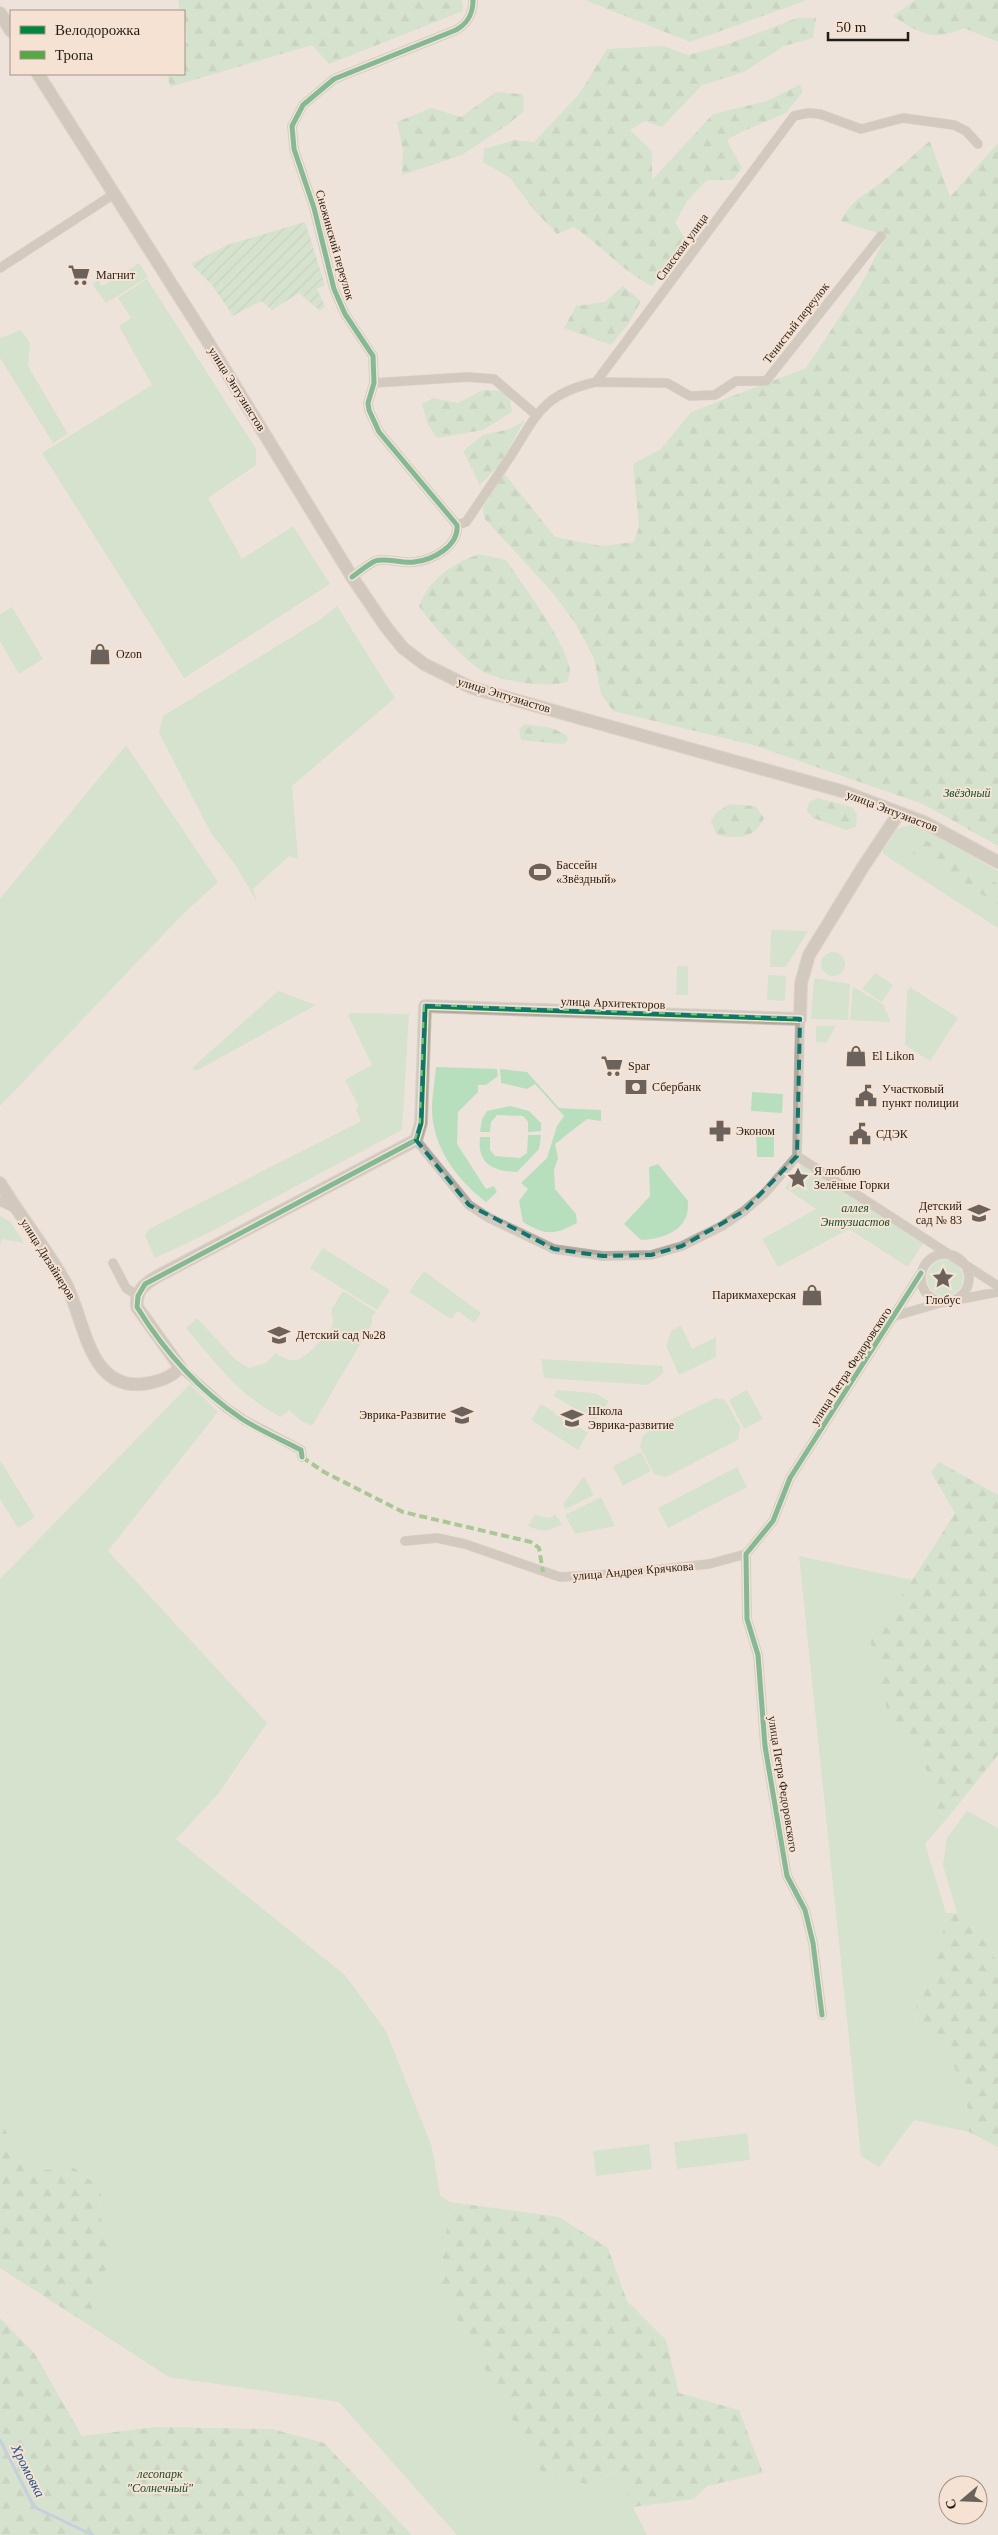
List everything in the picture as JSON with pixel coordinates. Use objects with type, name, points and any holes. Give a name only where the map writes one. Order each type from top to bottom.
[{"type":"street","name":"Снежинский переулок","points":[[374,384],[373,356],[345,314],[334,289],[314,208],[294,149],[292,126],[303,104],[334,80],[464,25],[473,9],[473,0]]},
{"type":"street","points":[[0,13],[10,30]]},
{"type":"street","name":"улица Энтузиастов","points":[[39,75],[201,330],[352,577],[386,627],[403,648],[424,664],[456,682],[845,792],[951,835],[998,862]]},
{"type":"street","name":"Спасская улица","points":[[596,382],[794,116],[820,114],[861,129],[903,118],[954,125],[966,131],[978,144]]},
{"type":"street","points":[[0,268],[114,194]]},
{"type":"street","name":"Тенистый переулок","points":[[596,382],[667,383],[690,396],[715,395],[736,381],[766,381],[882,236]]},
{"type":"street","points":[[352,577],[376,560],[415,562],[428,558],[452,545],[456,536],[457,526],[379,432],[369,410],[368,403],[374,384],[467,377],[494,379],[535,414]]},
{"type":"street","points":[[457,526],[466,522],[535,414],[572,387],[596,382]]},
{"type":"street","points":[[302,1457],[301,1450],[244,1420],[225,1407],[180,1367],[137,1307],[138,1296],[145,1284],[416,1140],[460,1196],[489,1218],[554,1249],[603,1256],[651,1255],[682,1246],[722,1226],[766,1193],[797,1156],[802,983],[810,955],[874,850],[899,813]]},
{"type":"street","name":"улица Архитекторов","points":[[416,1140],[421,1123],[425,1006],[800,1019]]},
{"type":"street","points":[[797,1156],[998,1286]]},
{"type":"street","name":"улица Дизайнеров","points":[[0,1183],[72,1294],[94,1357],[104,1370],[115,1379],[136,1384],[169,1377],[180,1367]]},
{"type":"street","points":[[0,1201],[16,1210]]},
{"type":"street","points":[[931,1259],[946,1254],[957,1258],[966,1268],[968,1280],[963,1293],[949,1301],[934,1299],[926,1293],[922,1283],[922,1272],[931,1259],[940,1247]]},
{"type":"street","points":[[113,1263],[126,1288],[138,1296]]},
{"type":"street","name":"улица Петра Федоровского","points":[[822,2015],[813,1943],[805,1910],[787,1876],[765,1746],[758,1656],[747,1619],[746,1554],[773,1521],[790,1478],[922,1272]]},
{"type":"street","points":[[895,1316],[949,1301],[998,1292]]},
{"type":"street","name":"улица Андрея Крячкова","points":[[406,1541],[437,1538],[465,1544],[560,1577],[618,1574],[700,1565],[746,1554]]},
{"type":"highlighted area","points":[[425,1006],[800,1019],[797,1156],[744,1211],[682,1246],[651,1255],[603,1256],[554,1249],[469,1205],[416,1140],[421,1123]]},
{"type":"green space","points":[[178,0],[462,0],[463,11],[329,64],[312,45],[170,87],[167,75],[185,75],[185,45],[187,42],[185,10],[180,10]]},
{"type":"green space","points":[[585,0],[807,0],[690,42]]},
{"type":"green space","points":[[915,0],[998,0],[998,42],[964,28],[943,34],[927,34],[893,16]]},
{"type":"green space","points":[[797,18],[816,18],[813,38],[784,46],[744,72],[702,85],[662,127],[645,121],[630,130],[652,151],[652,180],[713,114],[767,101],[801,84],[802,93],[786,113],[743,131],[727,140],[742,168],[733,180],[707,180],[688,200],[675,222],[688,244],[652,286],[631,273],[574,227],[557,234],[534,210],[510,178],[483,162],[484,149],[514,140],[534,142],[579,94],[607,49],[663,46],[688,55],[728,44]]},
{"type":"green space","points":[[496,92],[523,94],[524,111],[507,125],[462,155],[402,175],[403,151],[397,122],[431,108],[461,117]]},
{"type":"green space","name":"Звёздный","points":[[930,141],[950,197],[998,143],[998,846],[923,804],[753,745],[613,711],[601,694],[594,658],[575,623],[553,593],[484,518],[483,507],[504,473],[555,537],[601,546],[634,542],[639,527],[633,464],[661,449],[691,412],[806,368],[862,283],[886,236],[841,221],[849,208],[857,200],[892,174]]},
{"type":"green space","points":[[305,222],[325,285],[317,289],[325,306],[320,311],[299,293],[272,310],[261,301],[233,316],[212,285],[191,264],[227,245]]},
{"type":"green space","points":[[139,263],[148,277],[106,303],[92,284],[98,280],[102,286]]},
{"type":"green space","points":[[147,279],[256,449],[256,465],[208,498],[242,559],[293,526],[330,584],[184,678],[42,453],[152,385],[119,326],[131,318],[118,298]]},
{"type":"green space","points":[[623,286],[641,301],[629,323],[611,345],[564,328],[576,306],[605,302]]},
{"type":"green space","points":[[21,330],[30,343],[28,366],[68,434],[53,443],[0,358],[0,338]]},
{"type":"green space","points":[[483,390],[503,391],[510,399],[512,412],[483,430],[437,438],[428,425],[422,404],[433,398],[458,403]]},
{"type":"green space","points":[[525,420],[500,464],[480,485],[463,451],[483,435],[510,429]]},
{"type":"green space","points":[[479,554],[506,560],[561,645],[570,670],[567,682],[558,684],[525,683],[502,679],[484,672],[449,642],[419,606],[429,587],[443,573],[460,562]]},
{"type":"green space","points":[[337,606],[395,698],[292,786],[298,859],[289,856],[253,889],[257,902],[236,866],[211,833],[159,733],[163,716],[321,619]]},
{"type":"green space","points":[[12,607],[43,659],[19,674],[0,641],[0,614]]},
{"type":"green space","points":[[524,724],[552,728],[565,734],[568,739],[566,743],[560,744],[521,740],[519,729]]},
{"type":"green space","points":[[126,745],[218,882],[182,915],[0,1106],[0,899]]},
{"type":"green space","points":[[817,798],[852,807],[857,814],[856,827],[846,830],[813,818],[807,811],[809,802]]},
{"type":"green space","points":[[729,804],[755,806],[764,818],[751,834],[739,837],[717,835],[711,821],[715,814]]},
{"type":"green space","points":[[914,824],[998,871],[998,928],[883,854],[883,850],[897,829]]},
{"type":"green space","points":[[903,836],[919,836],[998,884],[998,904],[911,852],[906,846]]},
{"type":"green space","points":[[771,930],[808,931],[786,967],[770,967]]},
{"type":"green space","points":[[833,952],[842,955],[845,964],[842,973],[833,976],[824,973],[821,964],[824,955]]},
{"type":"green space","points":[[677,966],[688,966],[688,995],[676,995]]},
{"type":"green space","points":[[875,973],[893,985],[882,1002],[862,989]]},
{"type":"green space","points":[[768,975],[786,976],[785,1001],[767,1000]]},
{"type":"green space","points":[[814,978],[850,984],[848,1020],[811,1019]]},
{"type":"green space","points":[[853,987],[883,1004],[891,1022],[850,1020]]},
{"type":"green space","points":[[910,987],[958,1018],[930,1061],[905,1045],[907,991]]},
{"type":"green space","points":[[278,991],[316,1005],[196,1071],[192,1068]]},
{"type":"green space","points":[[352,1013],[409,1014],[402,1130],[206,1234],[155,1258],[145,1236],[149,1229],[361,1121],[356,1110],[358,1105],[345,1080],[372,1065],[348,1015]]},
{"type":"green space","points":[[816,1026],[836,1026],[826,1043],[816,1042]]},
{"type":"green space","points":[[436,1067],[497,1069],[498,1076],[486,1085],[478,1085],[478,1092],[458,1112],[457,1144],[486,1189],[494,1186],[497,1192],[486,1202],[465,1184],[456,1173],[448,1162],[437,1137],[433,1124],[432,1110]]},
{"type":"green space","points":[[500,1069],[527,1072],[559,1108],[601,1110],[601,1121],[587,1119],[555,1144],[558,1158],[554,1170],[555,1189],[576,1214],[577,1223],[562,1230],[544,1232],[523,1222],[519,1201],[528,1189],[521,1183],[547,1158],[557,1126],[564,1116],[535,1084],[527,1089],[501,1083]]},
{"type":"green space","points":[[752,1092],[783,1094],[782,1113],[751,1111]]},
{"type":"green space","points":[[510,1106],[529,1111],[541,1123],[541,1131],[528,1132],[528,1122],[523,1116],[497,1115],[491,1122],[490,1132],[480,1132],[482,1119],[487,1111]]},
{"type":"green space","points":[[756,1133],[774,1133],[774,1157],[757,1157]]},
{"type":"green space","points":[[528,1135],[541,1135],[539,1149],[517,1172],[494,1168],[484,1160],[481,1154],[480,1137],[490,1137],[490,1150],[495,1156],[520,1158],[527,1153]]},
{"type":"green space","name":"аллея Энтузиастов","points":[[802,1163],[924,1242],[908,1267],[849,1229],[778,1267],[762,1239],[816,1209],[785,1188]]},
{"type":"green space","points":[[658,1164],[688,1201],[687,1214],[683,1223],[667,1235],[641,1240],[624,1224],[650,1196],[649,1167]]},
{"type":"green space","points":[[0,1216],[10,1221],[24,1243],[2,1239],[0,1244]]},
{"type":"green space","points":[[323,1248],[390,1290],[377,1310],[310,1268]]},
{"type":"green space","points":[[945,1260],[952,1261],[958,1265],[962,1271],[962,1285],[958,1291],[952,1295],[945,1296],[938,1295],[932,1291],[928,1285],[927,1278],[928,1271],[932,1265],[938,1261]]},
{"type":"green space","points":[[424,1271],[481,1313],[474,1323],[458,1311],[451,1319],[409,1292]]},
{"type":"green space","points":[[343,1291],[376,1312],[372,1316],[372,1324],[312,1426],[301,1421],[289,1410],[281,1417],[253,1400],[229,1378],[186,1328],[197,1318],[236,1360],[249,1368],[266,1363],[276,1353],[289,1360],[300,1359],[330,1330],[333,1322],[331,1310]]},
{"type":"green space","points":[[681,1326],[692,1349],[716,1337],[716,1357],[679,1375],[666,1346],[672,1330]]},
{"type":"green space","points":[[541,1359],[663,1366],[663,1373],[648,1385],[544,1378]]},
{"type":"green space","points":[[190,1384],[218,1412],[108,1551],[267,1723],[218,1794],[176,1839],[345,1975],[386,2031],[432,2147],[440,2195],[450,2202],[439,2287],[543,2475],[590,2485],[618,2470],[647,2535],[457,2535],[339,2402],[169,2377],[84,2322],[97,2302],[101,2188],[73,2167],[25,2172],[0,2118],[0,1579]]},
{"type":"green space","points":[[557,1390],[594,1393],[609,1401],[595,1421],[554,1396]]},
{"type":"green space","points":[[747,1390],[763,1419],[744,1429],[729,1400]]},
{"type":"green space","points":[[716,1398],[725,1400],[740,1426],[738,1440],[666,1477],[654,1474],[640,1447],[642,1437],[653,1428]]},
{"type":"green space","points":[[541,1404],[588,1433],[578,1450],[531,1420]]},
{"type":"green space","points":[[641,1452],[651,1471],[623,1486],[613,1466]]},
{"type":"green space","points":[[0,1460],[35,1517],[18,1528],[0,1499]]},
{"type":"green space","points":[[939,1462],[998,1495],[998,1755],[949,1816],[939,1813],[920,1751],[890,1721],[869,1636],[906,1590],[955,1513],[931,1472]]},
{"type":"green space","points":[[737,1467],[747,1487],[668,1528],[658,1508]]},
{"type":"green space","points":[[584,1476],[594,1495],[566,1509],[563,1505]]},
{"type":"green space","points":[[601,1497],[615,1526],[575,1534],[565,1515]]},
{"type":"green space","points":[[555,1514],[562,1524],[557,1527],[545,1530],[528,1526],[535,1515],[550,1518]]},
{"type":"green space","points":[[799,1556],[912,1580],[906,1590],[890,1721],[920,1751],[939,1813],[949,1816],[925,1844],[946,1913],[939,1954],[916,2004],[917,2031],[951,2057],[967,2104],[969,2132],[914,2120],[879,2167],[861,2156]]},
{"type":"green space","points":[[967,1811],[998,1828],[998,1965],[990,1947],[957,1913],[943,1865],[947,1838]]},
{"type":"green space","points":[[946,1913],[957,1913],[990,1947],[998,1965],[998,2147],[969,2132],[967,2104],[951,2057],[917,2031],[916,2004],[939,1954]]},
{"type":"green space","points":[[0,2118],[25,2172],[73,2167],[101,2188],[100,2218],[114,2238],[97,2302],[84,2322],[0,2268]]},
{"type":"green space","points":[[747,2133],[750,2160],[677,2169],[674,2142]]},
{"type":"green space","points":[[649,2144],[652,2169],[596,2176],[593,2151]]},
{"type":"green space","points":[[450,2202],[559,2217],[608,2248],[627,2301],[666,2340],[679,2393],[739,2410],[763,2473],[707,2486],[694,2499],[633,2507],[617,2470],[590,2485],[543,2475],[439,2287]]},
{"type":"green space","name":"лесопарк \"Солнечный\"","points":[[0,2318],[35,2354],[82,2436],[156,2427],[272,2429],[324,2443],[412,2535],[0,2535]]},
{"type":"waterway","name":"Хромовка","points":[[0,2440],[34,2507],[93,2535]]},
{"type":"marked path","points":[[302,1457],[324,1472],[403,1512],[531,1542],[539,1548],[543,1572]]},
{"type":"cycle path","points":[[352,577],[375,561],[414,562],[436,555],[443,551],[454,539],[457,533],[457,525],[379,432],[369,410],[368,403],[374,383],[373,356],[345,314],[334,289],[314,208],[294,149],[292,126],[303,105],[334,79],[456,30],[469,18],[473,0]]},
{"type":"cycle path","points":[[302,1457],[301,1450],[242,1419],[226,1408],[183,1369],[147,1323],[137,1307],[138,1296],[145,1284],[416,1140],[421,1123],[425,1006],[800,1019]]},
{"type":"cycle path","points":[[822,2015],[813,1943],[805,1910],[787,1876],[765,1746],[758,1655],[747,1619],[746,1554],[773,1521],[790,1478],[921,1273]]},
{"type":"place","name":"Магнит","points":[[79,275]]},
{"type":"place","name":"Ozon","points":[[100,654]]},
{"type":"place","name":"Бассейн «Звёздный»","points":[[540,872]]},
{"type":"place","name":"El Likon","points":[[856,1056]]},
{"type":"place","name":"Spar","points":[[612,1066]]},
{"type":"place","name":"Сбербанк","points":[[636,1087]]},
{"type":"place","name":"Участковый пункт полиции","points":[[866,1096]]},
{"type":"place","name":"Эконом","points":[[720,1131]]},
{"type":"place","name":"СДЭК","points":[[860,1134]]},
{"type":"place","name":"Я люблю Зелёные Горки","points":[[798,1178]]},
{"type":"place","name":"Детский сад № 83","points":[[979,1213]]},
{"type":"place","name":"Глобус","points":[[943,1278]]},
{"type":"place","name":"Парикмахерская","points":[[812,1295]]},
{"type":"place","name":"Детский сад №28","points":[[279,1335]]},
{"type":"place","name":"Эврика-Развитие","points":[[462,1415]]},
{"type":"place","name":"Школа Эврика-развитие","points":[[572,1418]]}]
